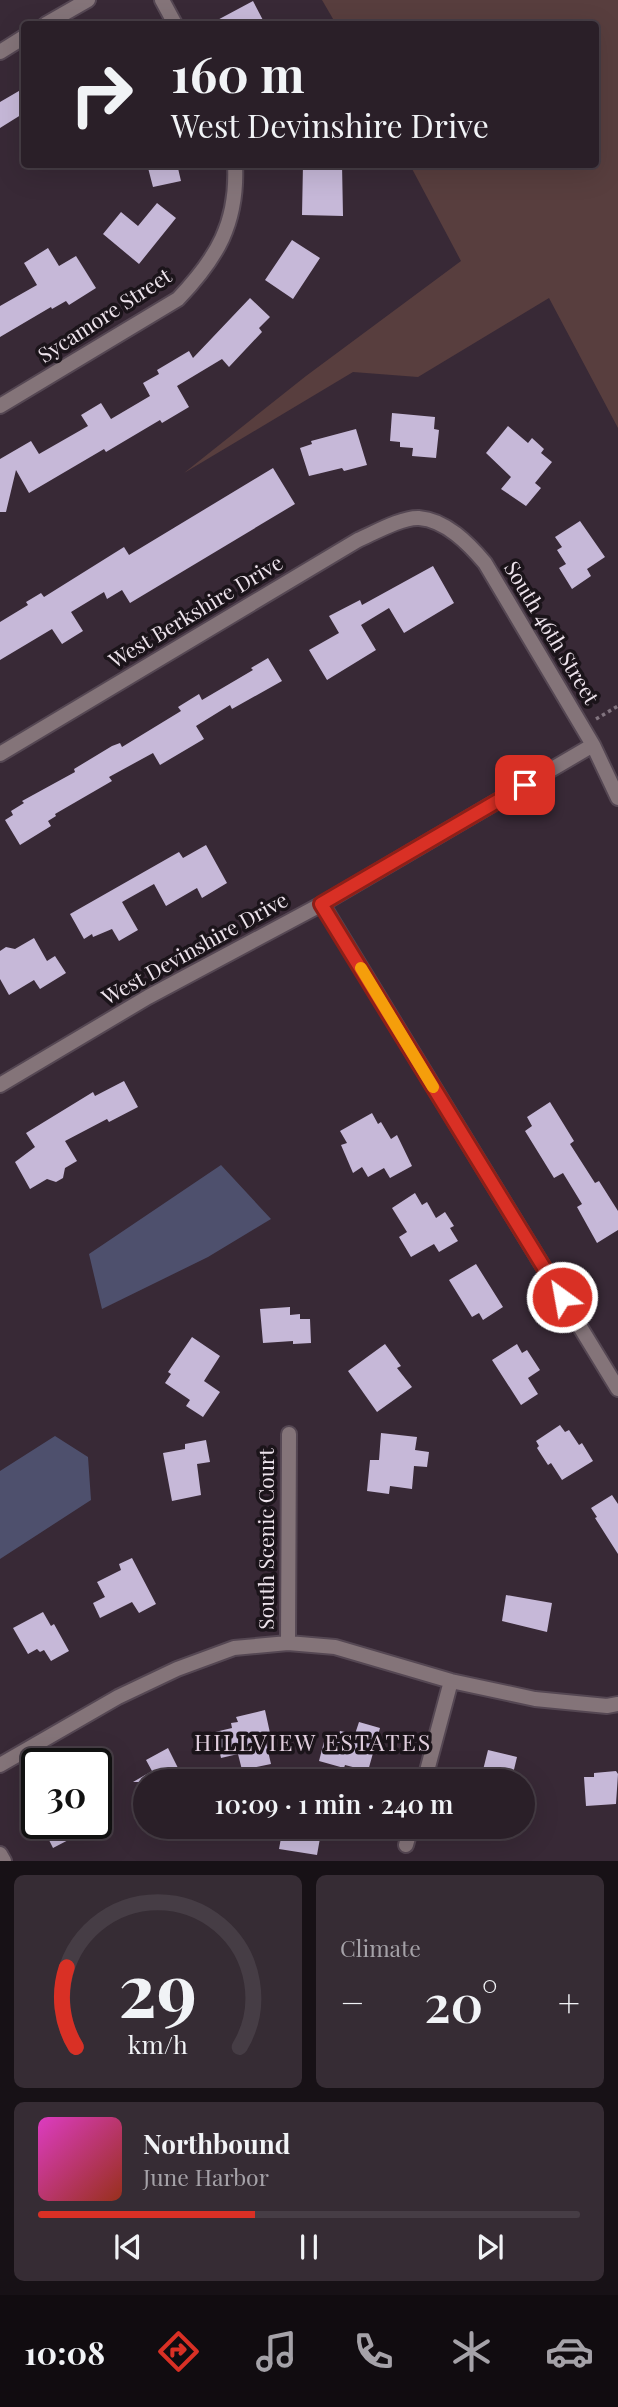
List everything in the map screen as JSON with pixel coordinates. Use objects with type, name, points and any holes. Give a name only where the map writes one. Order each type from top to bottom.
[{"type":"street","points":[[51,21],[88,0]]},
{"type":"street","points":[[162,0],[173,21]]},
{"type":"street","points":[[0,52],[21,39]]},
{"type":"street","name":"Sycamore Street","points":[[0,406],[177,299],[202,274],[224,239],[232,213],[236,187],[235,168]]},
{"type":"street","name":"South 46th Street","points":[[419,518],[462,537],[485,563],[593,745],[618,799]]},
{"type":"street","name":"West Berkshire Drive","points":[[0,754],[358,540],[393,524],[419,518]]},
{"type":"street","name":"West Devinshire Drive","points":[[0,1085],[148,997],[321,904],[593,745]]},
{"type":"street","points":[[321,904],[618,1389]]},
{"type":"street","name":"South Scenic Court","points":[[288,1643],[289,1434]]},
{"type":"street","points":[[0,1765],[118,1697],[177,1668],[234,1648],[288,1643],[335,1647],[451,1681],[535,1699],[607,1706],[618,1704]]},
{"type":"street","points":[[427,1769],[451,1681]]},
{"type":"street","points":[[406,1845],[408,1839]]},
{"type":"street","points":[[0,1854],[4,1861]]},
{"type":"path","points":[[582,727],[618,706]]},
{"type":"shaded area","points":[[322,0],[618,0],[618,428],[549,298],[418,377],[353,372],[184,473],[306,376],[461,261],[412,168],[599,168],[599,21],[334,21]]},
{"type":"water","points":[[221,1165],[271,1219],[208,1257],[102,1309],[89,1254]]},
{"type":"water","points":[[55,1436],[88,1457],[91,1500],[0,1559],[0,1471]]},
{"type":"building","points":[[253,1],[263,21],[216,21]]},
{"type":"building","points":[[21,90],[21,115],[0,128],[0,102]]},
{"type":"building","points":[[148,168],[178,168],[181,181],[153,187]]},
{"type":"building","points":[[303,168],[342,168],[343,216],[302,215]]},
{"type":"building","points":[[157,203],[176,218],[139,264],[103,234],[121,212],[138,226]]},
{"type":"building","points":[[292,240],[320,258],[293,299],[265,280]]},
{"type":"building","points":[[48,248],[59,266],[76,256],[96,288],[69,305],[66,301],[52,309],[51,307],[0,337],[0,306],[37,285],[24,263]]},
{"type":"building","points":[[250,298],[270,317],[259,328],[262,332],[229,367],[222,359],[177,386],[189,407],[162,423],[160,420],[106,452],[104,449],[29,493],[16,470],[6,512],[0,512],[0,459],[31,441],[39,454],[88,426],[81,415],[101,403],[111,419],[150,396],[143,383],[159,374],[157,370],[189,351],[193,358]]},
{"type":"building","points":[[392,413],[435,417],[434,429],[439,430],[436,458],[412,456],[413,448],[400,447],[400,442],[390,441]]},
{"type":"building","points":[[508,426],[528,443],[532,438],[544,449],[541,453],[552,462],[535,483],[541,488],[526,506],[501,489],[511,477],[486,453]]},
{"type":"building","points":[[356,429],[367,465],[309,476],[300,448],[312,444],[311,441]]},
{"type":"building","points":[[273,468],[295,504],[130,603],[122,590],[107,599],[104,592],[71,612],[83,631],[62,644],[52,629],[0,660],[0,622],[28,605],[26,602],[41,593],[44,597],[124,547],[129,555]]},
{"type":"building","points":[[580,521],[605,557],[587,569],[591,576],[572,589],[559,568],[566,564],[557,550],[562,547],[555,537]]},
{"type":"building","points":[[433,566],[454,603],[404,633],[389,608],[361,625],[376,650],[327,680],[309,650],[339,633],[329,616],[360,600],[362,605]]},
{"type":"building","points":[[268,658],[282,681],[232,709],[230,705],[196,726],[204,739],[160,765],[153,753],[109,777],[112,781],[55,814],[56,816],[48,821],[51,826],[20,845],[5,820],[13,815],[11,811],[24,803],[22,801],[75,772],[74,769],[112,746],[120,743],[122,747],[181,711],[178,707],[199,694],[202,700]]},
{"type":"building","points":[[206,845],[227,883],[202,898],[197,888],[166,906],[154,884],[122,902],[138,930],[119,941],[112,929],[84,939],[70,914],[179,852],[183,858]]},
{"type":"building","points":[[34,938],[47,961],[55,956],[66,973],[40,989],[34,980],[9,995],[0,979],[0,951],[6,947],[15,949]]},
{"type":"building","points":[[124,1081],[138,1107],[109,1122],[107,1119],[65,1141],[77,1161],[65,1168],[63,1178],[56,1182],[47,1179],[30,1189],[15,1162],[35,1147],[26,1133],[93,1092],[95,1096]]},
{"type":"building","points":[[550,1102],[574,1141],[570,1144],[595,1183],[599,1181],[618,1211],[618,1230],[597,1243],[577,1207],[582,1204],[563,1173],[554,1178],[525,1131],[532,1126],[527,1117]]},
{"type":"building","points":[[372,1113],[391,1139],[397,1135],[412,1166],[390,1178],[384,1168],[368,1177],[362,1167],[353,1173],[341,1145],[347,1143],[340,1131]]},
{"type":"building","points":[[415,1193],[422,1205],[427,1202],[436,1218],[445,1212],[454,1226],[450,1228],[458,1241],[439,1252],[434,1244],[411,1257],[399,1237],[407,1232],[392,1208]]},
{"type":"building","points":[[476,1264],[503,1307],[483,1320],[479,1313],[472,1317],[449,1280]]},
{"type":"building","points":[[290,1307],[290,1315],[300,1314],[300,1319],[310,1319],[311,1343],[263,1343],[260,1309]]},
{"type":"building","points":[[192,1337],[220,1356],[204,1381],[220,1392],[203,1417],[186,1406],[190,1400],[165,1383],[171,1374],[168,1372]]},
{"type":"building","points":[[385,1344],[401,1366],[397,1368],[412,1387],[377,1412],[348,1371]]},
{"type":"building","points":[[517,1344],[522,1353],[527,1350],[540,1370],[528,1378],[538,1394],[521,1405],[492,1360]]},
{"type":"building","points":[[560,1425],[565,1432],[569,1430],[579,1445],[582,1443],[593,1461],[562,1480],[551,1463],[548,1465],[537,1448],[539,1446],[536,1441]]},
{"type":"building","points":[[381,1433],[417,1437],[415,1450],[429,1452],[427,1467],[414,1466],[412,1489],[390,1486],[389,1494],[367,1491],[370,1460],[379,1460]]},
{"type":"building","points":[[206,1440],[210,1462],[197,1464],[201,1495],[172,1501],[163,1453],[185,1449],[185,1444]]},
{"type":"building","points":[[612,1495],[618,1504],[618,1554],[591,1508]]},
{"type":"building","points":[[132,1558],[156,1604],[139,1613],[132,1602],[100,1618],[93,1603],[105,1597],[97,1582],[121,1570],[119,1564]]},
{"type":"building","points":[[506,1595],[552,1603],[547,1632],[502,1621]]},
{"type":"building","points":[[43,1612],[51,1626],[54,1624],[69,1651],[51,1661],[44,1650],[40,1652],[37,1649],[28,1654],[13,1628]]},
{"type":"building","points":[[265,1710],[270,1733],[264,1734],[271,1764],[242,1769],[238,1754],[221,1758],[215,1732],[232,1728],[231,1723],[238,1722],[236,1717]]},
{"type":"building","points":[[359,1722],[380,1728],[369,1769],[345,1765],[344,1768],[319,1761],[326,1734],[338,1738],[340,1731],[355,1734]]},
{"type":"building","points":[[168,1748],[178,1769],[151,1769],[146,1760]]},
{"type":"building","points":[[488,1750],[517,1757],[514,1769],[483,1769]]},
{"type":"building","points":[[616,1771],[616,1804],[586,1806],[584,1777]]},
{"type":"building","points":[[48,1839],[70,1839],[53,1848]]},
{"type":"building","points":[[281,1839],[320,1839],[317,1855],[279,1849]]},
{"type":"slow traffic","points":[[361,968],[433,1087]]},
{"type":"district","name":"HILLVIEW ESTATES","points":[[313,1743]]},
{"type":"route","points":[[525,785],[321,904],[562,1297]]}]
